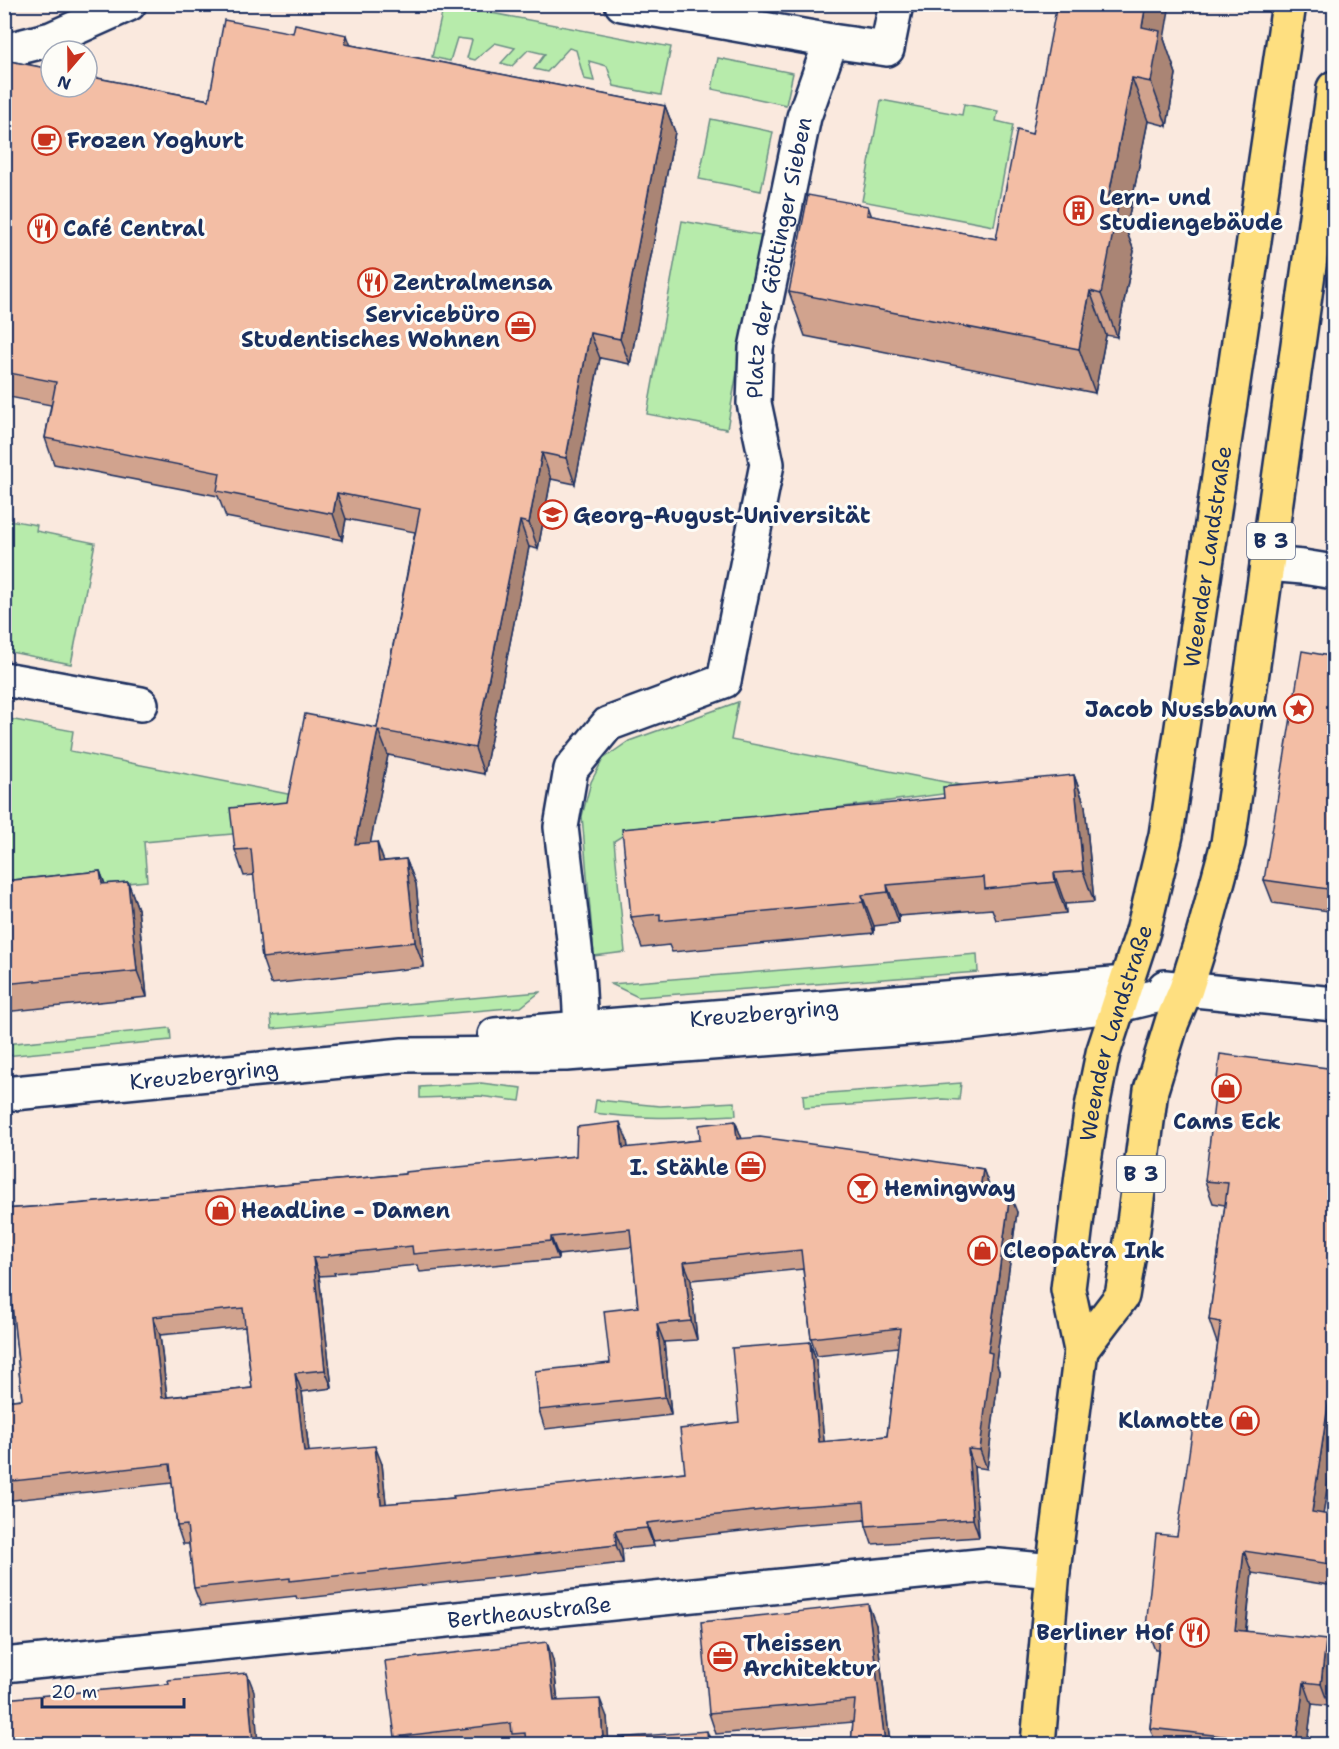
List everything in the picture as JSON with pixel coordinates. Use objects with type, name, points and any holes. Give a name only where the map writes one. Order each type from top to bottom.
[{"type":"main road","name":"Weender Landstraße","points":[[1038,1744],[1053,1571],[1081,1350],[1068,1288],[1092,1107],[1103,1053],[1143,931],[1166,835],[1289,4]]},
{"type":"main road","name":"Weender Landstraße","points":[[1081,1350],[1122,1296],[1151,1090],[1204,932],[1228,843],[1335,88]]},
{"type":"street","points":[[4,51],[51,39],[129,4]]},
{"type":"street","points":[[622,4],[887,49],[897,4]]},
{"type":"street","name":"Platz der Göttinger Sieben","points":[[582,1027],[561,826],[571,769],[608,724],[724,681],[767,464],[754,403],[756,348],[804,117],[831,41]]},
{"type":"street","points":[[1268,564],[1335,572]]},
{"type":"street","points":[[4,679],[141,704]]},
{"type":"street","points":[[1123,994],[1186,989],[1335,1004]]},
{"type":"street","name":"Kreuzbergring","points":[[403,1055],[466,1037],[582,1027],[1123,994]]},
{"type":"street","name":"Kreuzbergring","points":[[4,1094],[403,1055],[577,1053],[961,1024],[1123,994]]},
{"type":"street","name":"Bertheaustraße","points":[[4,1665],[988,1565],[1053,1571]]},
{"type":"green space","points":[[449,5],[671,47],[661,95],[614,86],[607,66],[589,61],[594,81],[584,79],[576,50],[569,48],[547,72],[534,69],[545,54],[528,50],[512,66],[501,63],[515,48],[495,43],[475,60],[467,58],[472,40],[457,38],[450,61],[432,57],[442,13]]},
{"type":"green space","points":[[718,58],[793,73],[786,105],[712,89]]},
{"type":"green space","points":[[881,100],[962,115],[964,104],[998,111],[996,121],[1013,125],[994,226],[862,201]]},
{"type":"green space","points":[[711,119],[773,132],[761,191],[699,179]]},
{"type":"green space","points":[[682,221],[761,235],[727,429],[647,414]]},
{"type":"green space","points":[[4,519],[37,525],[36,531],[95,543],[71,664],[5,651]]},
{"type":"green space","points":[[738,702],[731,740],[981,789],[622,836],[614,841],[625,952],[594,956],[582,816],[591,782],[603,759],[629,741]]},
{"type":"green space","points":[[4,718],[73,731],[70,751],[303,797],[265,831],[144,842],[147,881],[5,895]]},
{"type":"green space","points":[[977,954],[978,972],[638,997],[611,984]]},
{"type":"green space","points":[[540,992],[521,1007],[272,1029],[271,1016]]},
{"type":"green space","points":[[170,1028],[171,1040],[5,1056],[5,1044]]},
{"type":"green space","points":[[481,1083],[522,1088],[520,1101],[479,1096],[420,1098],[420,1087]]},
{"type":"green space","points":[[961,1083],[959,1100],[942,1099],[804,1108],[803,1095]]},
{"type":"green space","points":[[596,1100],[660,1106],[735,1102],[736,1115],[630,1117],[594,1113]]},
{"type":"building","points":[[1057,4],[1146,4],[1142,27],[1160,31],[1151,82],[1132,78],[1107,205],[1118,207],[1101,294],[1090,291],[1079,349],[789,292],[808,195],[868,206],[867,215],[996,239],[1017,130],[1032,134]]},
{"type":"building","points":[[224,20],[293,33],[295,24],[347,35],[345,44],[665,106],[620,339],[590,333],[566,458],[542,453],[529,523],[520,521],[475,748],[378,730],[355,844],[377,842],[379,862],[406,859],[415,942],[262,958],[251,849],[235,850],[230,808],[287,802],[305,714],[377,728],[420,509],[337,493],[333,514],[217,491],[220,473],[45,438],[56,382],[4,372],[4,60],[39,67],[39,99],[99,99],[99,78],[209,100]]},
{"type":"building","points":[[1335,423],[1335,478],[1327,477]]},
{"type":"building","points":[[1302,651],[1335,657],[1335,890],[1264,880]]},
{"type":"building","points":[[1074,775],[1083,871],[1054,873],[1055,882],[985,889],[984,877],[887,885],[888,892],[862,895],[863,902],[660,921],[660,914],[631,917],[622,829],[944,798],[943,787]]},
{"type":"building","points":[[100,871],[102,884],[128,882],[137,971],[4,984],[4,881]]},
{"type":"building","points":[[1220,1054],[1335,1069],[1335,1359],[1312,1512],[1335,1516],[1330,1564],[1244,1551],[1235,1630],[1326,1640],[1321,1684],[1304,1682],[1296,1744],[1150,1728],[1161,1629],[1146,1627],[1156,1534],[1177,1536],[1194,1419],[1206,1421],[1221,1322],[1209,1320],[1228,1183],[1205,1181]]},
{"type":"building","points":[[735,1121],[737,1139],[760,1137],[983,1169],[980,1189],[1010,1194],[988,1352],[992,1353],[980,1450],[968,1449],[973,1519],[866,1526],[864,1502],[789,1507],[647,1523],[647,1528],[615,1531],[616,1545],[290,1581],[290,1578],[194,1588],[187,1525],[177,1526],[170,1464],[4,1482],[4,1401],[22,1399],[10,1286],[4,1286],[4,1209],[405,1174],[405,1172],[576,1156],[577,1127],[620,1122],[623,1148],[700,1140],[699,1125]],"holes":[[[630,1229],[638,1307],[604,1311],[610,1363],[535,1371],[539,1410],[665,1397],[657,1324],[691,1321],[684,1262],[801,1250],[811,1338],[900,1328],[887,1436],[819,1442],[810,1342],[732,1348],[739,1422],[680,1429],[685,1472],[381,1504],[375,1446],[304,1452],[295,1373],[325,1370],[313,1258],[412,1246],[413,1254],[551,1241],[551,1237]],[[243,1308],[252,1388],[162,1398],[153,1317]]]},
{"type":"building","points":[[868,1604],[885,1743],[906,1744],[851,1744],[855,1700],[709,1713],[701,1622]]},
{"type":"building","points":[[547,1642],[554,1701],[600,1699],[603,1739],[707,1731],[708,1744],[526,1744],[525,1733],[512,1734],[511,1723],[395,1737],[385,1661]]},
{"type":"building","points":[[247,1673],[253,1743],[4,1744],[4,1699],[169,1684],[168,1680]]},
{"type":"place","name":"Frozen Yoghurt","points":[[46,140]]},
{"type":"place","name":"Lern- und Studiengebäude","points":[[1078,210]]},
{"type":"place","name":"Café Central","points":[[42,228]]},
{"type":"place","name":"Zentralmensa","points":[[372,282]]},
{"type":"place","name":"Servicebüro Studentisches Wohnen","points":[[521,327]]},
{"type":"place","name":"Georg-August-Universität","points":[[552,515]]},
{"type":"place","name":"Jacob Nussbaum","points":[[1298,709]]},
{"type":"place","name":"Cams Eck","points":[[1227,1089]]},
{"type":"place","name":"I. Stähle","points":[[750,1167]]},
{"type":"place","name":"Hemingway","points":[[863,1188]]},
{"type":"place","name":"HeadLine - Damen","points":[[220,1210]]},
{"type":"place","name":"Cleopatra Ink","points":[[982,1250]]},
{"type":"place","name":"Klamotte","points":[[1245,1420]]},
{"type":"place","name":"Berliner Hof","points":[[1195,1632]]},
{"type":"place","name":"Theissen Architektur","points":[[722,1656]]}]
